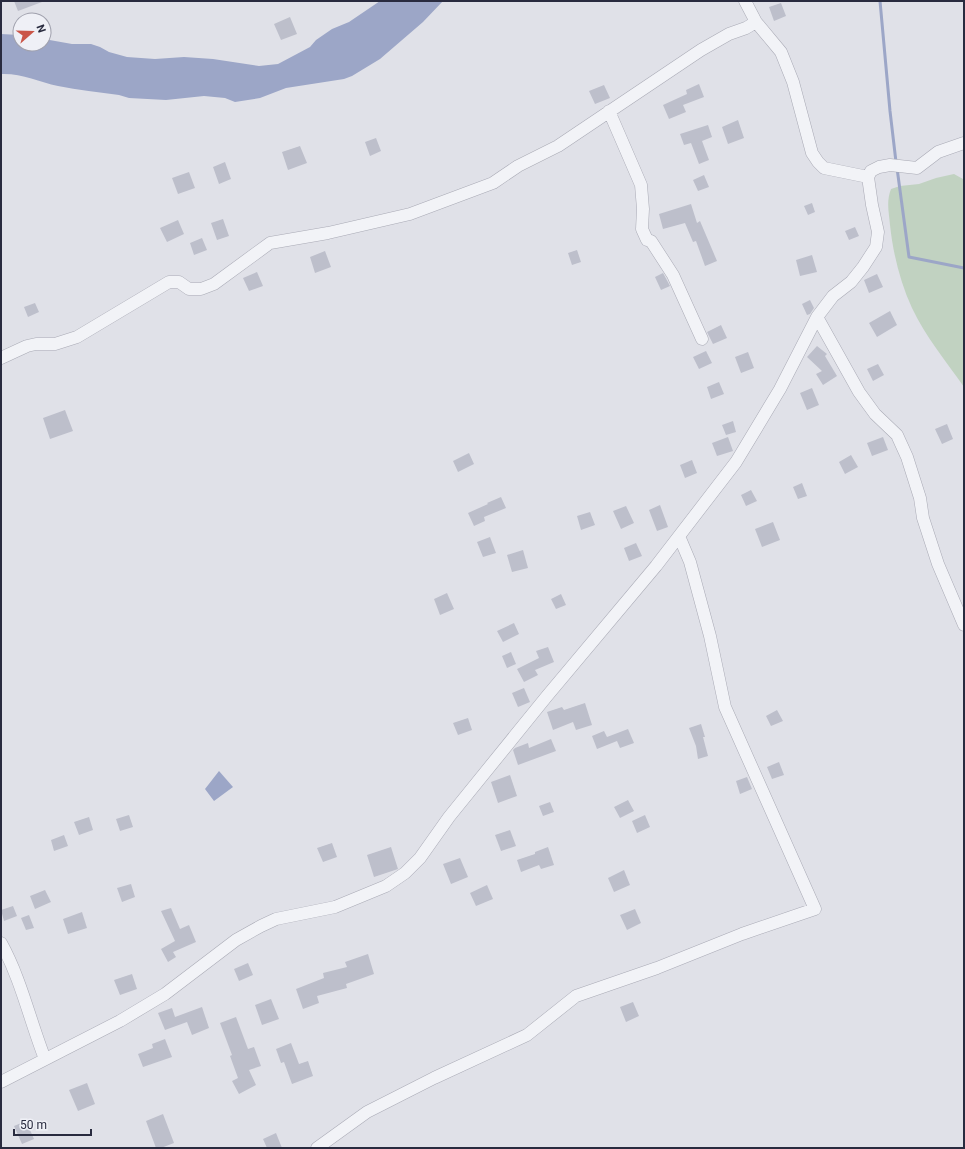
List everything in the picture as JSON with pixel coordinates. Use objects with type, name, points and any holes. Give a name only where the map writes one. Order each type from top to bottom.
[{"type":"street","points":[[746,1],[756,22],[781,52],[793,82],[812,153],[818,162],[824,168],[868,177]]},
{"type":"street","points":[[1,358],[27,346],[36,344],[55,344],[77,337],[170,282],[179,282],[189,289],[201,289],[214,284],[270,243],[328,233],[410,214],[493,183],[518,166],[558,146],[702,50],[729,34],[746,28],[756,22]]},
{"type":"street","points":[[610,111],[641,185],[643,209],[642,229],[647,240],[651,241],[673,275],[702,339]]},
{"type":"street","points":[[1,1082],[120,1021],[165,994],[236,940],[262,926],[276,919],[335,907],[386,886],[405,873],[420,858],[448,817],[679,536],[736,462],[780,389],[817,317],[833,296],[851,282],[864,267],[876,247],[878,232],[868,177],[871,171],[879,167],[890,165],[917,168],[938,152],[964,143]]},
{"type":"street","points":[[817,317],[860,392],[875,414],[897,436],[907,457],[920,498],[923,518],[938,564],[964,625]]},
{"type":"street","points":[[317,1148],[367,1112],[434,1078],[527,1035],[576,996],[657,968],[742,934],[815,909],[725,707],[710,636],[690,562],[679,536]]},
{"type":"street","points":[[1,943],[6,952],[45,1059]]},
{"type":"green space","points":[[954,174],[963,179],[964,183],[964,387],[936,348],[912,308],[895,257],[888,207],[891,189],[900,186],[919,184]]},
{"type":"water","points":[[380,1],[443,1],[423,22],[380,59],[352,76],[344,79],[286,88],[260,98],[235,102],[225,98],[204,96],[166,100],[129,98],[119,95],[58,86],[16,75],[1,74],[1,34],[12,35],[12,52],[52,52],[52,40],[72,44],[91,44],[109,52],[127,57],[155,59],[184,57],[213,59],[259,66],[278,64],[310,47],[316,40],[332,29],[349,22]]},
{"type":"water","points":[[219,771],[233,787],[214,801],[205,789]]},
{"type":"building","points":[[14,1],[42,1],[42,2],[18,11]]},
{"type":"building","points":[[781,3],[786,16],[774,21],[769,7]]},
{"type":"building","points":[[290,17],[297,34],[281,40],[274,24]]},
{"type":"building","points":[[699,84],[704,97],[683,105],[686,112],[669,119],[663,105],[687,94],[686,90]]},
{"type":"building","points":[[604,85],[610,98],[595,104],[589,91]]},
{"type":"building","points":[[738,120],[744,138],[728,144],[722,127]]},
{"type":"building","points":[[708,125],[712,137],[702,141],[709,160],[699,164],[691,143],[684,145],[680,134]]},
{"type":"building","points":[[376,138],[381,151],[370,156],[365,142]]},
{"type":"building","points":[[300,146],[307,163],[288,170],[282,152]]},
{"type":"building","points":[[225,162],[231,179],[219,184],[213,167]]},
{"type":"building","points":[[189,172],[195,188],[178,194],[172,178]]},
{"type":"building","points":[[704,175],[709,187],[698,191],[693,180]]},
{"type":"building","points":[[812,203],[815,212],[808,215],[804,206]]},
{"type":"building","points":[[691,204],[697,223],[700,221],[717,261],[705,266],[696,241],[693,242],[685,223],[663,229],[659,214]]},
{"type":"building","points":[[223,219],[229,236],[217,240],[211,223]]},
{"type":"building","points":[[178,220],[184,234],[167,242],[160,228]]},
{"type":"building","points":[[855,227],[859,236],[849,240],[845,231]]},
{"type":"building","points":[[202,238],[207,250],[194,255],[190,243]]},
{"type":"building","points":[[577,250],[581,262],[572,265],[568,253]]},
{"type":"building","points":[[325,251],[331,267],[315,273],[310,257]]},
{"type":"building","points":[[812,255],[817,272],[800,276],[796,260]]},
{"type":"building","points":[[257,272],[263,286],[249,291],[243,278]]},
{"type":"building","points":[[663,273],[670,286],[661,290],[655,277]]},
{"type":"building","points":[[877,274],[883,287],[869,293],[864,280]]},
{"type":"building","points":[[810,300],[814,308],[810,314],[807,315],[802,304]]},
{"type":"building","points":[[35,303],[39,312],[28,317],[24,307]]},
{"type":"building","points":[[890,311],[897,325],[877,337],[869,323]]},
{"type":"building","points":[[721,325],[727,338],[713,344],[707,332]]},
{"type":"building","points":[[817,346],[827,354],[825,356],[837,376],[823,385],[816,374],[822,371],[807,357]]},
{"type":"building","points":[[706,351],[712,363],[699,369],[693,357]]},
{"type":"building","points":[[748,352],[754,368],[741,373],[735,357]]},
{"type":"building","points":[[878,364],[884,375],[873,381],[867,369]]},
{"type":"building","points":[[719,382],[724,394],[711,399],[707,387]]},
{"type":"building","points":[[812,388],[819,405],[807,410],[800,393]]},
{"type":"building","points":[[65,410],[73,431],[50,439],[43,418]]},
{"type":"building","points":[[733,421],[736,432],[726,435],[722,425]]},
{"type":"building","points":[[947,424],[953,439],[942,444],[935,429]]},
{"type":"building","points":[[728,437],[733,451],[717,456],[712,443]]},
{"type":"building","points":[[883,437],[888,450],[872,456],[867,443]]},
{"type":"building","points":[[469,453],[474,464],[458,472],[453,461]]},
{"type":"building","points":[[851,455],[858,467],[845,474],[839,462]]},
{"type":"building","points":[[692,460],[697,473],[685,478],[680,465]]},
{"type":"building","points":[[802,483],[807,496],[798,499],[793,487]]},
{"type":"building","points":[[751,490],[757,501],[746,506],[741,495]]},
{"type":"building","points":[[501,497],[506,508],[484,517],[485,521],[474,526],[468,513]]},
{"type":"building","points":[[660,505],[668,527],[657,531],[649,510]]},
{"type":"building","points":[[626,506],[634,523],[621,529],[613,511]]},
{"type":"building","points":[[590,512],[595,525],[581,530],[577,516]]},
{"type":"building","points":[[773,522],[780,540],[762,547],[755,529]]},
{"type":"building","points":[[490,537],[496,553],[483,557],[477,542]]},
{"type":"building","points":[[636,543],[642,556],[629,561],[624,548]]},
{"type":"building","points":[[523,550],[528,568],[512,572],[507,555]]},
{"type":"building","points":[[447,593],[454,609],[440,615],[434,599]]},
{"type":"building","points":[[561,594],[566,605],[556,609],[551,599]]},
{"type":"building","points":[[514,623],[519,634],[503,642],[497,631]]},
{"type":"building","points":[[548,647],[554,662],[535,670],[538,675],[524,682],[517,669],[539,658],[536,651]]},
{"type":"building","points":[[511,652],[516,664],[507,668],[502,656]]},
{"type":"building","points":[[524,688],[530,702],[518,707],[512,693]]},
{"type":"building","points":[[585,703],[592,725],[576,730],[573,722],[553,730],[547,712],[562,707],[564,710]]},
{"type":"building","points":[[777,710],[783,721],[771,726],[766,716]]},
{"type":"building","points":[[468,718],[472,730],[458,735],[453,723]]},
{"type":"building","points":[[701,724],[708,756],[698,759],[696,746],[689,728]]},
{"type":"building","points":[[628,729],[634,743],[620,748],[617,741],[597,749],[592,736],[604,731],[607,737]]},
{"type":"building","points":[[551,739],[556,751],[518,765],[513,750],[515,748],[528,743],[529,748]]},
{"type":"building","points":[[779,762],[784,775],[772,779],[767,767]]},
{"type":"building","points":[[510,775],[517,796],[498,803],[491,782]]},
{"type":"building","points":[[747,777],[752,789],[740,794],[736,781]]},
{"type":"building","points":[[628,800],[634,811],[620,818],[614,807]]},
{"type":"building","points":[[550,802],[554,812],[543,816],[539,806]]},
{"type":"building","points":[[129,815],[133,827],[120,831],[116,819]]},
{"type":"building","points":[[645,815],[650,827],[637,833],[632,821]]},
{"type":"building","points":[[89,817],[93,830],[79,835],[74,822]]},
{"type":"building","points":[[510,830],[516,846],[501,851],[495,835]]},
{"type":"building","points":[[64,835],[68,846],[54,851],[51,840]]},
{"type":"building","points":[[332,843],[337,857],[323,862],[317,848]]},
{"type":"building","points":[[391,847],[398,869],[374,877],[367,855]]},
{"type":"building","points":[[548,847],[554,865],[541,869],[539,865],[521,872],[517,860],[535,854],[535,852]]},
{"type":"building","points":[[460,858],[468,877],[451,884],[443,864]]},
{"type":"building","points":[[624,870],[630,885],[614,892],[608,878]]},
{"type":"building","points":[[131,884],[135,897],[122,902],[117,888]]},
{"type":"building","points":[[487,885],[493,899],[476,906],[470,893]]},
{"type":"building","points":[[45,890],[51,902],[35,909],[30,896]]},
{"type":"building","points":[[13,906],[17,916],[4,921],[1,910]]},
{"type":"building","points":[[171,908],[180,929],[189,925],[196,942],[173,952],[176,957],[168,962],[161,949],[175,941],[161,911]]},
{"type":"building","points":[[635,909],[641,923],[627,930],[620,915]]},
{"type":"building","points":[[82,912],[87,928],[68,934],[63,919]]},
{"type":"building","points":[[29,915],[34,928],[26,930],[21,918]]},
{"type":"building","points":[[368,954],[374,974],[346,984],[347,988],[317,996],[319,1003],[303,1009],[296,989],[324,978],[323,973],[347,967],[345,962]]},
{"type":"building","points":[[248,963],[253,975],[239,981],[234,969]]},
{"type":"building","points":[[132,974],[137,989],[120,995],[114,980]]},
{"type":"building","points":[[271,999],[279,1019],[262,1025],[255,1005]]},
{"type":"building","points":[[633,1002],[639,1016],[626,1022],[620,1007]]},
{"type":"building","points":[[202,1007],[209,1028],[192,1035],[187,1022],[165,1030],[158,1013],[172,1008],[175,1017]]},
{"type":"building","points":[[236,1017],[248,1049],[254,1047],[261,1066],[249,1070],[256,1085],[239,1094],[232,1081],[238,1078],[230,1056],[232,1055],[220,1023]]},
{"type":"building","points":[[165,1039],[172,1057],[143,1067],[138,1054],[153,1048],[152,1044]]},
{"type":"building","points":[[291,1043],[299,1064],[308,1061],[313,1076],[292,1084],[284,1062],[281,1063],[276,1049]]},
{"type":"building","points":[[87,1083],[95,1104],[78,1111],[69,1090]]},
{"type":"building","points":[[163,1114],[174,1143],[161,1148],[156,1148],[146,1121]]},
{"type":"building","points":[[26,1121],[34,1139],[22,1144],[14,1126]]},
{"type":"building","points":[[276,1133],[282,1148],[267,1148],[263,1139]]},
{"type":"waterway","points":[[880,1],[896,162]]},
{"type":"waterway","points":[[897,168],[909,257],[964,268]]}]
